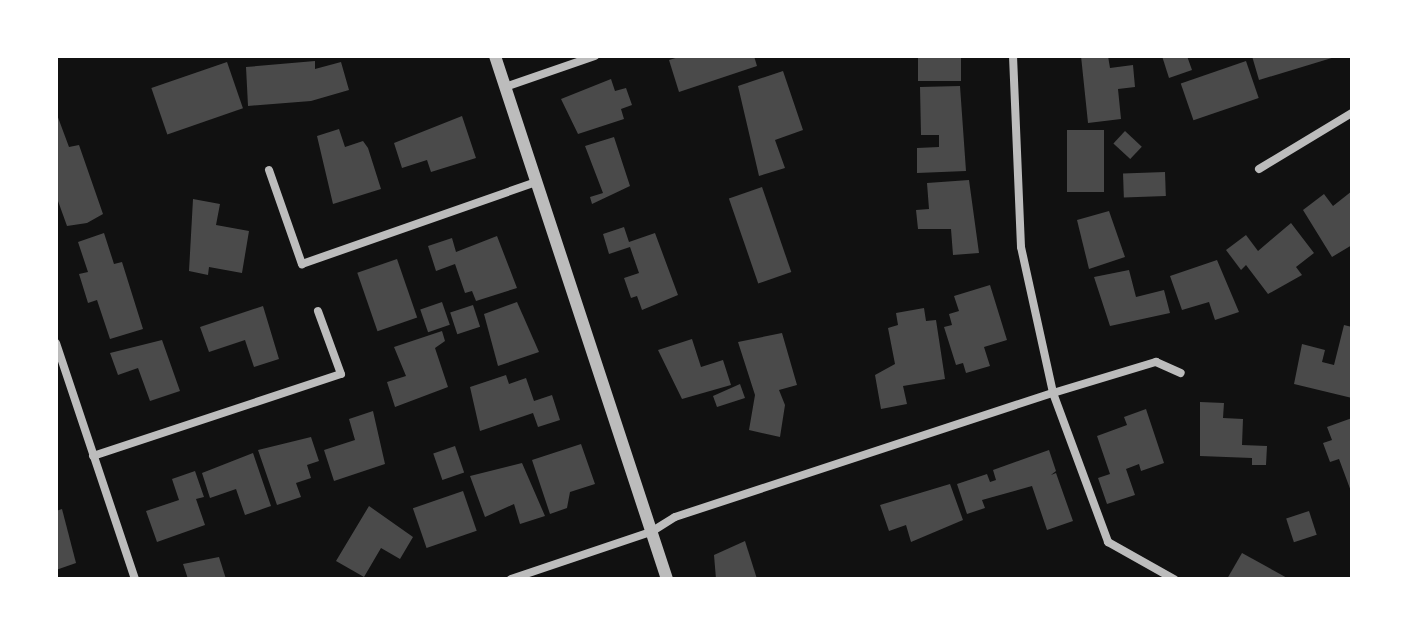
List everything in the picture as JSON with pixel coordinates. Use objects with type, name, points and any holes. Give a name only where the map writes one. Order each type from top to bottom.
[{"type":"street","points":[[495,56],[667,579]]},
{"type":"street","points":[[505,87],[595,56]]},
{"type":"street","points":[[1013,56],[1021,247],[1053,393],[1108,542],[1174,579]]},
{"type":"street","points":[[1259,169],[1352,113]]},
{"type":"street","points":[[269,170],[302,264],[536,182]]},
{"type":"street","points":[[93,456],[341,374],[318,311]]},
{"type":"street","points":[[56,343],[135,579]]},
{"type":"street","points":[[511,579],[651,532],[675,517],[1053,393],[1156,362],[1181,373]]},
{"type":"building","points":[[682,56],[754,56],[757,66],[679,92],[669,60]]},
{"type":"building","points":[[918,56],[961,56],[961,81],[918,81]]},
{"type":"building","points":[[1081,56],[1108,56],[1110,68],[1133,65],[1135,87],[1118,89],[1121,119],[1088,123]]},
{"type":"building","points":[[1162,56],[1187,56],[1192,70],[1169,78]]},
{"type":"building","points":[[1252,56],[1335,56],[1335,57],[1259,80]]},
{"type":"building","points":[[315,61],[315,69],[341,62],[349,90],[311,101],[248,106],[246,67]]},
{"type":"building","points":[[1246,61],[1259,98],[1193,120],[1181,83]]},
{"type":"building","points":[[227,62],[243,108],[167,134],[151,88]]},
{"type":"building","points":[[783,71],[803,130],[775,140],[785,168],[759,176],[738,86]]},
{"type":"building","points":[[611,79],[615,91],[626,88],[632,105],[621,109],[624,119],[578,134],[561,99]]},
{"type":"building","points":[[960,86],[966,171],[917,173],[917,148],[939,147],[939,135],[921,135],[920,87]]},
{"type":"building","points":[[56,112],[69,147],[79,145],[103,214],[87,223],[67,226],[58,201]]},
{"type":"building","points":[[462,116],[476,158],[431,172],[427,160],[402,168],[394,143]]},
{"type":"building","points":[[339,129],[345,147],[363,141],[368,148],[381,189],[333,204],[317,136]]},
{"type":"building","points":[[1067,130],[1104,130],[1104,192],[1067,192]]},
{"type":"building","points":[[1125,131],[1142,147],[1130,159],[1113,143]]},
{"type":"building","points":[[614,137],[630,186],[592,204],[590,197],[603,193],[585,146]]},
{"type":"building","points":[[1165,172],[1166,196],[1124,197],[1123,173]]},
{"type":"building","points":[[969,180],[979,253],[953,255],[951,229],[918,229],[916,210],[929,209],[927,183]]},
{"type":"building","points":[[762,187],[791,272],[758,283],[729,198]]},
{"type":"building","points":[[1352,191],[1352,245],[1332,257],[1303,210],[1324,194],[1333,206]]},
{"type":"building","points":[[193,199],[220,204],[216,225],[249,231],[242,273],[209,267],[208,275],[189,271]]},
{"type":"building","points":[[1109,211],[1125,257],[1089,269],[1077,220]]},
{"type":"building","points":[[1291,223],[1314,253],[1296,267],[1302,275],[1268,294],[1246,265],[1241,270],[1226,250],[1246,235],[1258,251]]},
{"type":"building","points":[[624,227],[629,242],[655,233],[678,295],[642,310],[637,296],[631,298],[624,278],[639,273],[630,247],[609,254],[603,234]]},
{"type":"building","points":[[104,233],[114,264],[122,262],[143,329],[110,339],[97,300],[88,303],[79,274],[88,272],[78,242]]},
{"type":"building","points":[[497,236],[517,288],[476,301],[472,291],[465,293],[455,264],[436,271],[428,246],[452,238],[456,252]]},
{"type":"building","points":[[397,259],[417,318],[377,331],[357,273]]},
{"type":"building","points":[[1217,260],[1239,312],[1215,320],[1209,302],[1182,310],[1170,276]]},
{"type":"building","points":[[1129,270],[1136,297],[1164,290],[1170,313],[1110,326],[1094,277]]},
{"type":"building","points":[[990,285],[1007,340],[984,347],[990,366],[966,373],[963,363],[956,365],[944,327],[952,325],[949,314],[959,311],[954,296]]},
{"type":"building","points":[[442,302],[450,325],[428,332],[420,309]]},
{"type":"building","points":[[517,302],[539,352],[498,366],[484,314]]},
{"type":"building","points":[[473,305],[480,327],[457,334],[450,312]]},
{"type":"building","points":[[263,306],[279,359],[254,367],[245,340],[209,352],[200,327]]},
{"type":"building","points":[[924,308],[926,321],[936,320],[945,379],[903,386],[907,404],[881,409],[875,375],[895,364],[888,328],[898,325],[896,313]]},
{"type":"building","points":[[1344,325],[1352,327],[1352,398],[1294,384],[1302,344],[1325,350],[1322,362],[1334,365]]},
{"type":"building","points":[[442,331],[445,341],[435,348],[448,387],[395,407],[387,382],[406,376],[394,347]]},
{"type":"building","points":[[782,333],[797,385],[779,390],[785,405],[780,437],[749,430],[755,395],[738,342]]},
{"type":"building","points":[[692,339],[701,367],[723,360],[731,385],[682,399],[658,350]]},
{"type":"building","points":[[162,340],[180,391],[150,401],[138,368],[118,375],[110,353]]},
{"type":"building","points":[[506,375],[509,384],[526,378],[534,401],[552,395],[560,420],[538,427],[533,413],[480,431],[470,387]]},
{"type":"building","points":[[740,384],[745,398],[717,407],[713,396]]},
{"type":"building","points":[[1200,402],[1224,403],[1223,418],[1243,419],[1242,445],[1267,446],[1266,465],[1252,465],[1252,458],[1200,456]]},
{"type":"building","points":[[1146,409],[1164,463],[1141,471],[1139,464],[1126,469],[1135,495],[1107,504],[1098,478],[1110,474],[1097,436],[1127,425],[1124,417]]},
{"type":"building","points":[[373,411],[385,464],[334,481],[324,450],[355,440],[349,419]]},
{"type":"building","points":[[1352,418],[1352,494],[1339,459],[1330,462],[1323,443],[1332,440],[1327,427]]},
{"type":"building","points":[[311,437],[319,461],[307,465],[311,478],[296,483],[301,497],[277,505],[258,450]]},
{"type":"building","points":[[581,444],[595,484],[570,492],[567,508],[550,514],[532,460]]},
{"type":"building","points":[[455,446],[464,472],[442,480],[433,453]]},
{"type":"building","points":[[1049,450],[1056,471],[1051,475],[1056,473],[1073,521],[1047,530],[1032,486],[982,500],[985,508],[967,514],[957,484],[987,474],[990,482],[996,480],[993,470]]},
{"type":"building","points":[[253,453],[271,506],[245,515],[236,489],[210,498],[202,473]]},
{"type":"building","points":[[522,463],[545,516],[520,524],[514,504],[485,517],[470,476]]},
{"type":"building","points":[[195,471],[204,497],[196,499],[205,525],[157,542],[146,511],[179,500],[172,479]]},
{"type":"building","points":[[950,484],[963,520],[911,542],[906,525],[889,531],[880,505]]},
{"type":"building","points":[[463,491],[477,531],[427,548],[413,508]]},
{"type":"building","points":[[369,506],[413,537],[400,559],[381,548],[364,577],[336,561]]},
{"type":"building","points":[[62,509],[76,563],[56,570],[56,511]]},
{"type":"building","points":[[1309,511],[1317,535],[1294,542],[1286,518]]},
{"type":"building","points":[[745,541],[757,579],[716,579],[714,555]]},
{"type":"building","points":[[1242,553],[1289,579],[1227,579]]},
{"type":"building","points":[[219,557],[226,579],[188,579],[183,564]]}]
